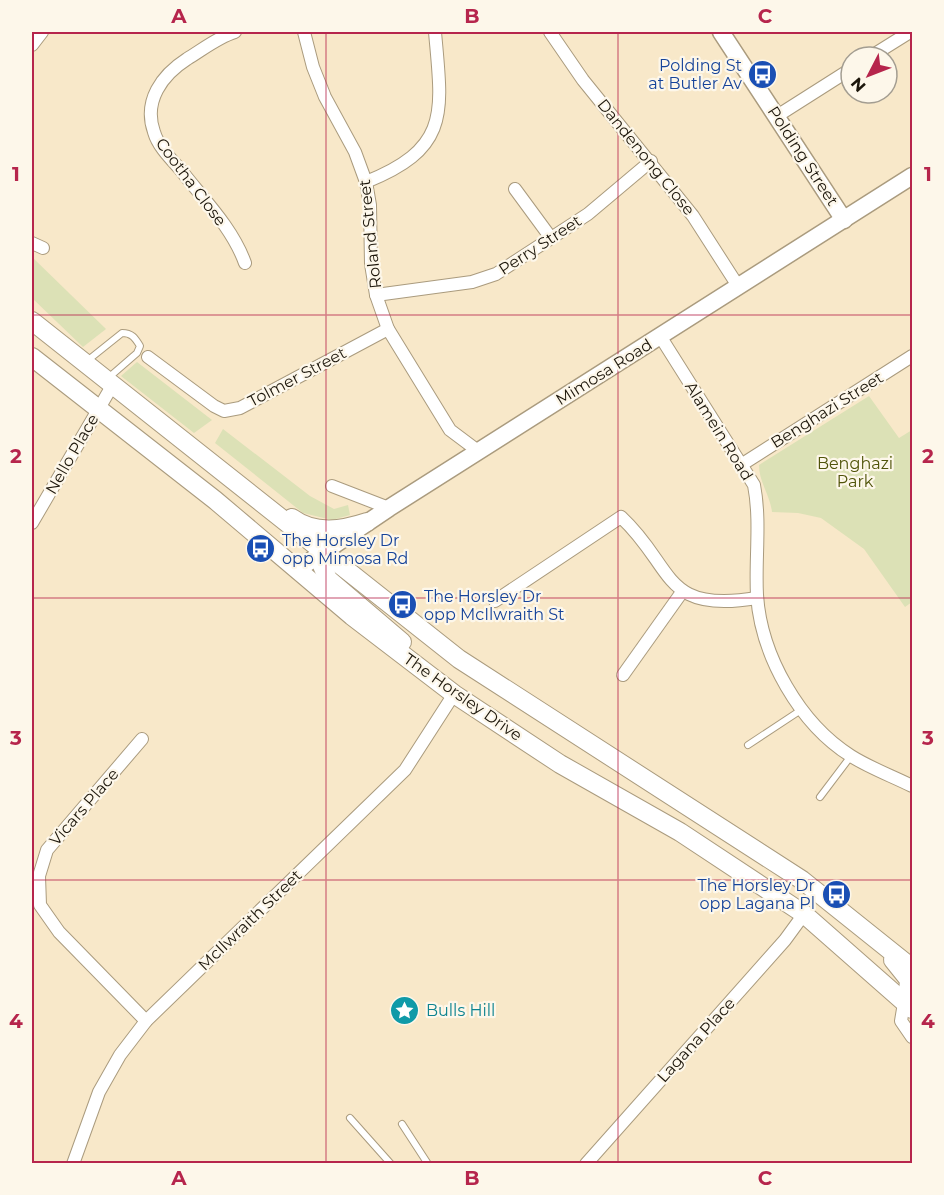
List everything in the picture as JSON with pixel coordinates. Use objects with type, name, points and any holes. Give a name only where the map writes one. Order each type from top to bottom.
[{"type":"main road","name":"Polding Street","points":[[722,32],[844,220]]},
{"type":"main road","name":"Mimosa Road","points":[[297,570],[367,522],[912,176]]},
{"type":"main road","name":"The Horsley Drive","points":[[32,321],[322,552],[492,683],[802,880],[912,968]]},
{"type":"main road","name":"The Horsley Drive","points":[[32,357],[215,500],[297,570],[454,694],[600,788],[680,832],[804,914],[911,1005]]},
{"type":"main road","points":[[214,466],[263,495],[306,526],[334,530],[367,522]]},
{"type":"main road","points":[[322,552],[320,561],[328,579],[389,629],[454,694]]},
{"type":"main road","points":[[878,939],[909,980],[911,1005]]},
{"type":"street","points":[[32,45],[42,32]]},
{"type":"street","name":"Cootha Close","points":[[235,32],[174,67],[160,82],[152,101],[150,116],[154,133],[163,150],[221,220],[238,245],[245,263]]},
{"type":"street","name":"Roland Street","points":[[304,32],[313,67],[325,97],[355,152],[366,182],[370,205],[371,264],[376,294],[388,329],[450,430],[478,451]]},
{"type":"street","points":[[366,182],[407,163],[432,137],[438,119],[435,32]]},
{"type":"street","name":"Dandenong Close","points":[[550,32],[583,80],[651,161],[693,216],[738,286]]},
{"type":"street","points":[[889,45],[910,32]]},
{"type":"street","points":[[777,116],[839,77]]},
{"type":"street","name":"Perry Street","points":[[376,294],[472,282],[496,274],[588,214],[651,161]]},
{"type":"street","points":[[515,189],[552,238]]},
{"type":"street","name":"Tolmer Street","points":[[148,357],[214,406],[225,411],[240,408],[388,329]]},
{"type":"street","name":"Alamein Road","points":[[660,336],[754,485],[757,503],[757,598],[764,632],[801,710],[824,735],[851,756],[912,786]]},
{"type":"street","name":"Benghazi Street","points":[[741,465],[912,356]]},
{"type":"street","name":"Nello Place","points":[[32,523],[99,408],[109,383]]},
{"type":"street","points":[[332,486],[389,508]]},
{"type":"street","points":[[495,601],[621,517],[634,528],[668,580],[682,592],[705,599],[733,602],[757,598]]},
{"type":"street","points":[[623,675],[682,592]]},
{"type":"street","name":"McIlwraith Street","points":[[73,1164],[99,1092],[120,1055],[146,1021],[405,770],[454,694]]},
{"type":"street","name":"Vicars Place","points":[[142,739],[47,850],[39,876],[40,905],[59,932],[146,1021]]},
{"type":"street","name":"Lagana Place","points":[[586,1164],[784,940],[804,914]]},
{"type":"street","points":[[911,1005],[901,1014],[901,1021],[912,1037]]},
{"type":"lane","points":[[84,364],[122,333],[129,333],[140,346],[137,353],[109,383]]},
{"type":"lane","points":[[748,745],[801,710]]},
{"type":"lane","points":[[820,797],[851,756]]},
{"type":"lane","points":[[350,1118],[391,1164]]},
{"type":"lane","points":[[402,1124],[428,1164]]},
{"type":"green space","points":[[32,257],[106,329],[83,347],[32,298]]},
{"type":"green space","points":[[137,362],[212,420],[194,433],[121,376]]},
{"type":"green space","name":"Benghazi Park","points":[[869,396],[899,438],[912,430],[912,602],[905,607],[864,549],[821,518],[798,513],[772,512],[759,471],[759,465]]},
{"type":"green space","points":[[223,429],[310,496],[334,509],[348,505],[350,515],[332,520],[303,513],[215,443]]},
{"type":"place","name":"Polding St at Butler Av","points":[[763,74]]},
{"type":"place","name":"The Horsley Dr opp Mimosa Rd","points":[[261,549]]},
{"type":"place","name":"The Horsley Dr opp McIlwraith St","points":[[403,605]]},
{"type":"place","name":"The Horsley Dr opp Lagana Pl","points":[[836,894]]},
{"type":"place","name":"Bulls Hill","points":[[405,1010]]}]
